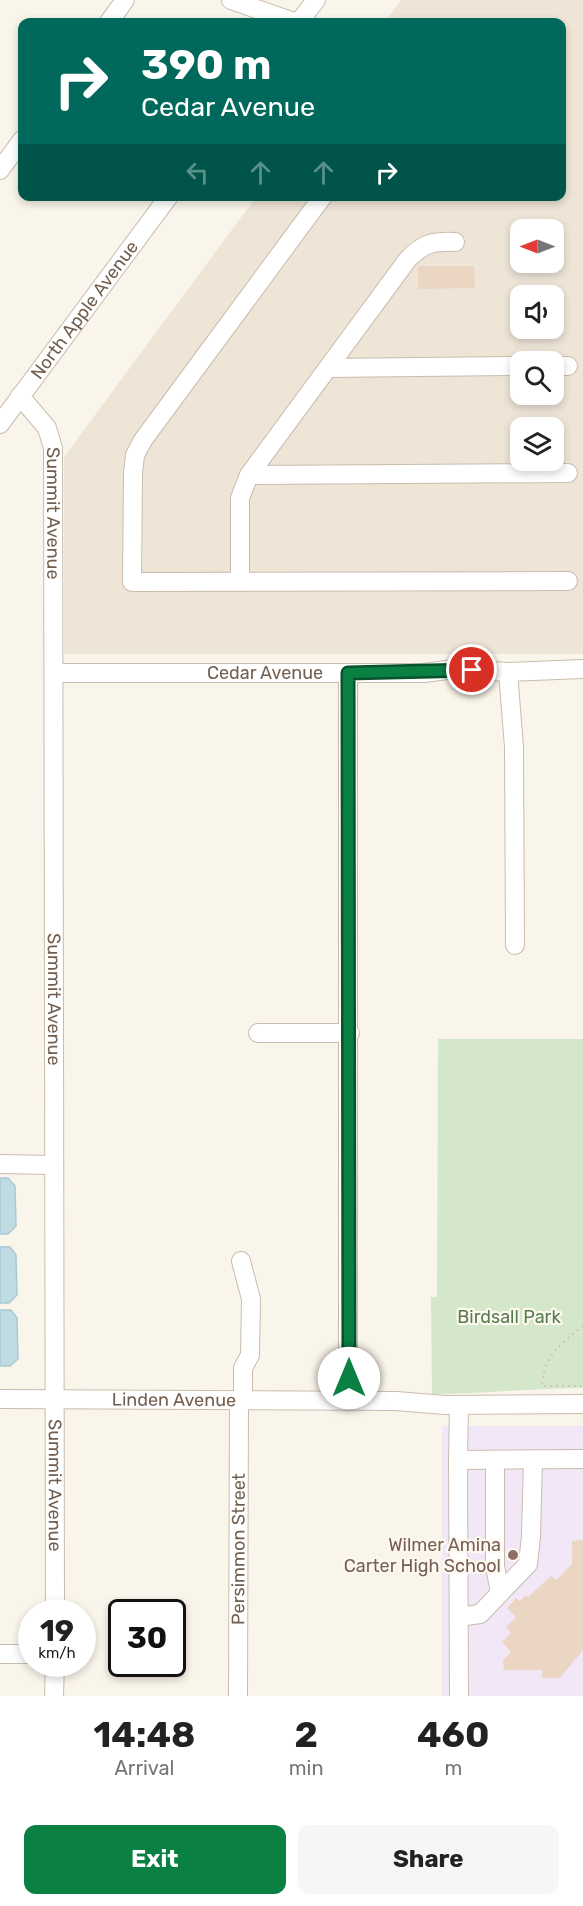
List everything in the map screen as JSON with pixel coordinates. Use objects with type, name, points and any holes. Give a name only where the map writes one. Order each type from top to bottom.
[{"type":"street","points":[[112,18],[125,0]]},
{"type":"street","points":[[231,0],[285,18]]},
{"type":"street","points":[[300,18],[316,0]]},
{"type":"street","points":[[0,170],[18,145]]},
{"type":"street","name":"North Apple Avenue","points":[[0,423],[165,201]]},
{"type":"street","points":[[319,201],[142,440],[135,455],[132,582],[568,581]]},
{"type":"street","points":[[240,582],[240,498],[249,475],[408,259],[421,246],[434,241],[455,242]]},
{"type":"street","points":[[328,368],[510,366]]},
{"type":"street","name":"Summit Avenue","points":[[20,396],[47,428],[53,448],[55,1599]]},
{"type":"street","points":[[249,475],[568,473]]},
{"type":"street","name":"Cedar Avenue","points":[[55,673],[424,673],[454,669],[508,672],[583,669]]},
{"type":"street","points":[[508,672],[514,747],[515,945]]},
{"type":"street","points":[[348,673],[350,1033],[348,1401]]},
{"type":"street","points":[[258,1033],[350,1033]]},
{"type":"street","points":[[0,1164],[54,1165]]},
{"type":"street","name":"Persimmon Street","points":[[238,1696],[241,1401],[243,1368],[250,1355],[251,1299],[241,1262]]},
{"type":"street","name":"Linden Avenue","points":[[0,1399],[348,1401],[459,1405],[583,1404]]},
{"type":"street","points":[[459,1405],[459,1696]]},
{"type":"street","points":[[458,1460],[583,1459]]},
{"type":"street","points":[[495,1460],[495,1566],[500,1593]]},
{"type":"street","points":[[459,1617],[480,1614],[528,1564],[532,1460]]},
{"type":"street","points":[[0,1654],[18,1654]]},
{"type":"street","points":[[54,1696],[55,1677]]},
{"type":"path","points":[[583,1326],[553,1351],[543,1371],[542,1386],[583,1386]]},
{"type":"shaded area","points":[[401,0],[583,0],[583,654],[64,654],[64,457],[253,201],[566,201],[566,18],[388,18]]},
{"type":"shaded area","name":"Wilmer Amina Carter High School","points":[[442,1426],[583,1426],[583,1696],[442,1696]]},
{"type":"green space","name":"Birdsall Park","points":[[438,1039],[583,1039],[583,1388],[432,1394],[431,1297],[437,1297]]},
{"type":"water","points":[[0,1178],[8,1178],[15,1186],[16,1226],[8,1234],[0,1234]]},
{"type":"water","points":[[0,1247],[10,1247],[16,1255],[17,1295],[9,1303],[0,1303]]},
{"type":"water","points":[[0,1310],[11,1310],[17,1318],[18,1359],[10,1366],[0,1366]]},
{"type":"building","points":[[418,266],[474,266],[475,288],[418,289]]},
{"type":"building","points":[[583,1540],[583,1650],[560,1678],[542,1678],[542,1670],[504,1670],[503,1660],[511,1652],[502,1642],[511,1633],[506,1627],[516,1617],[507,1608],[516,1598],[520,1601],[526,1595],[528,1597],[551,1576],[556,1580],[572,1564],[572,1541]]},
{"type":"place","name":"Wilmer Amina Carter High School","points":[[513,1555]]},
{"type":"route","points":[[349,1378],[348,673],[424,673],[454,669],[472,670]]}]
